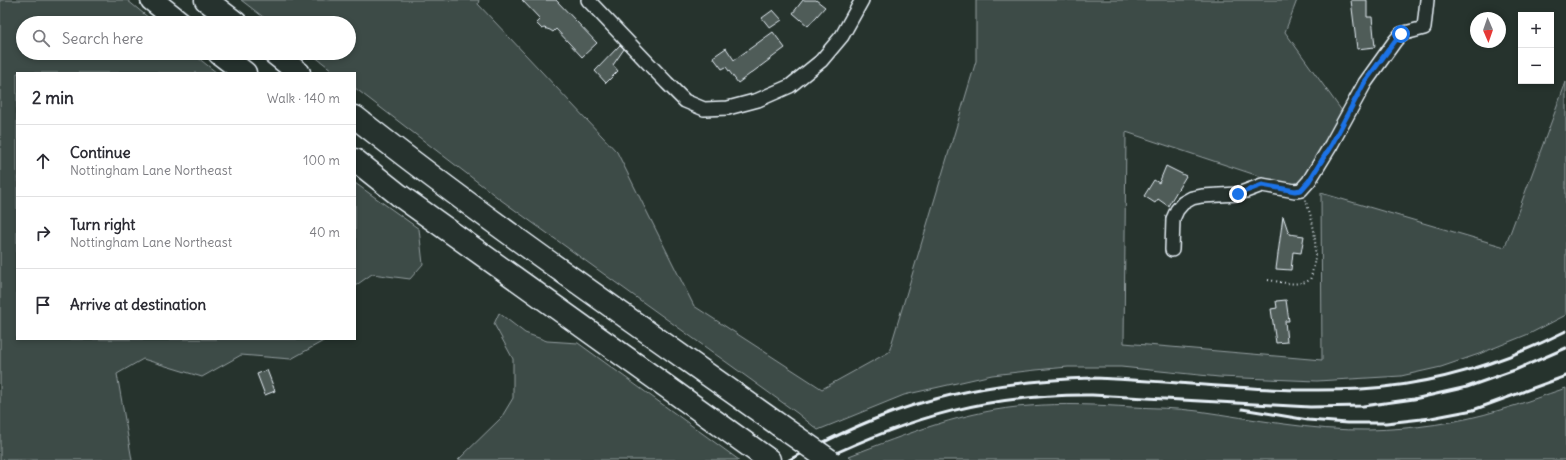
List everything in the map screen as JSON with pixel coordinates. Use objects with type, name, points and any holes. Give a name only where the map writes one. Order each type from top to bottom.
[{"type":"highway","points":[[152,0],[172,16]]},
{"type":"highway","points":[[206,0],[227,16]]},
{"type":"highway","points":[[228,60],[244,72]]},
{"type":"highway","points":[[283,60],[298,72]]},
{"type":"highway","points":[[356,118],[407,158],[550,263],[829,460]]},
{"type":"highway","points":[[356,161],[399,195],[762,455]]},
{"type":"street","points":[[588,0],[666,83],[685,101],[704,109],[728,108],[758,100],[790,86],[821,61],[838,41],[846,30],[862,0]]},
{"type":"street","points":[[1172,250],[1173,219],[1177,210],[1183,203],[1192,198],[1238,194],[1262,185],[1295,191],[1301,190],[1309,181],[1332,144],[1364,83],[1395,41],[1401,34],[1424,28],[1427,0]]},
{"type":"path","points":[[1268,280],[1302,284],[1310,280],[1316,252],[1314,229],[1301,190]]},
{"type":"shaded area","points":[[0,0],[127,0],[146,16],[16,16],[16,60],[201,60],[216,72],[16,72],[16,340],[325,340],[291,359],[241,355],[202,377],[143,359],[117,374],[132,460],[0,460]]},
{"type":"shaded area","points":[[241,0],[479,0],[478,4],[617,152],[694,306],[822,389],[889,352],[976,61],[976,0],[1297,0],[1285,32],[1342,111],[1303,181],[1292,187],[1126,132],[1124,343],[1322,360],[1321,193],[1505,247],[1566,82],[1566,315],[1531,333],[1479,354],[1441,367],[1401,376],[1317,381],[1219,377],[1121,367],[1068,367],[992,375],[904,395],[818,430],[797,413],[501,200],[356,89],[356,72],[335,72],[319,60],[356,60],[356,16],[262,16]]},
{"type":"shaded area","points":[[356,184],[419,229],[423,264],[410,279],[372,274],[356,285]]},
{"type":"shaded area","points":[[499,313],[525,333],[547,341],[578,343],[739,460],[458,460],[501,418],[513,398],[513,359],[494,324]]},
{"type":"shaded area","points":[[1566,388],[1566,460],[854,460],[849,456],[937,424],[982,412],[1006,408],[1080,405],[1181,409],[1304,427],[1369,430],[1419,427],[1452,422],[1508,408]]},
{"type":"building","points":[[522,0],[556,0],[597,43],[582,57],[556,29],[553,32],[544,28],[542,29],[536,23],[540,19]]},
{"type":"building","points":[[803,0],[816,0],[825,7],[808,26],[793,13]]},
{"type":"building","points":[[1351,0],[1367,0],[1367,17],[1372,17],[1375,47],[1357,49]]},
{"type":"building","points":[[773,10],[782,20],[770,28],[762,18]]},
{"type":"building","points":[[773,32],[785,48],[738,83],[726,67],[722,69],[713,57],[726,48],[734,60]]},
{"type":"building","points":[[620,45],[624,49],[613,65],[618,71],[606,83],[595,71]]},
{"type":"building","points":[[1166,166],[1186,176],[1168,206],[1158,199],[1155,203],[1144,196],[1154,180],[1159,183]]},
{"type":"building","points":[[1283,216],[1289,234],[1304,236],[1301,253],[1293,252],[1291,270],[1276,269]]},
{"type":"building","points":[[1286,300],[1289,321],[1285,321],[1287,342],[1276,343],[1271,309],[1277,308],[1276,301]]},
{"type":"building","points":[[267,370],[275,391],[265,395],[257,374]]},
{"type":"railway","points":[[789,460],[834,437],[880,417],[932,400],[984,388],[1038,381],[1092,378],[1260,389],[1327,390],[1388,387],[1440,377],[1492,362],[1542,343],[1566,331]]},
{"type":"railway","points":[[821,460],[888,431],[920,420],[986,404],[1055,396],[1092,395],[1310,407],[1363,406],[1414,399],[1467,387],[1515,370],[1566,348]]},
{"type":"railway","points":[[1242,409],[1308,420],[1347,423],[1386,423],[1431,418],[1473,410],[1566,376]]},
{"type":"route","points":[[1238,194],[1262,185],[1295,191],[1301,190],[1309,181],[1332,144],[1364,83],[1401,34]]}]
